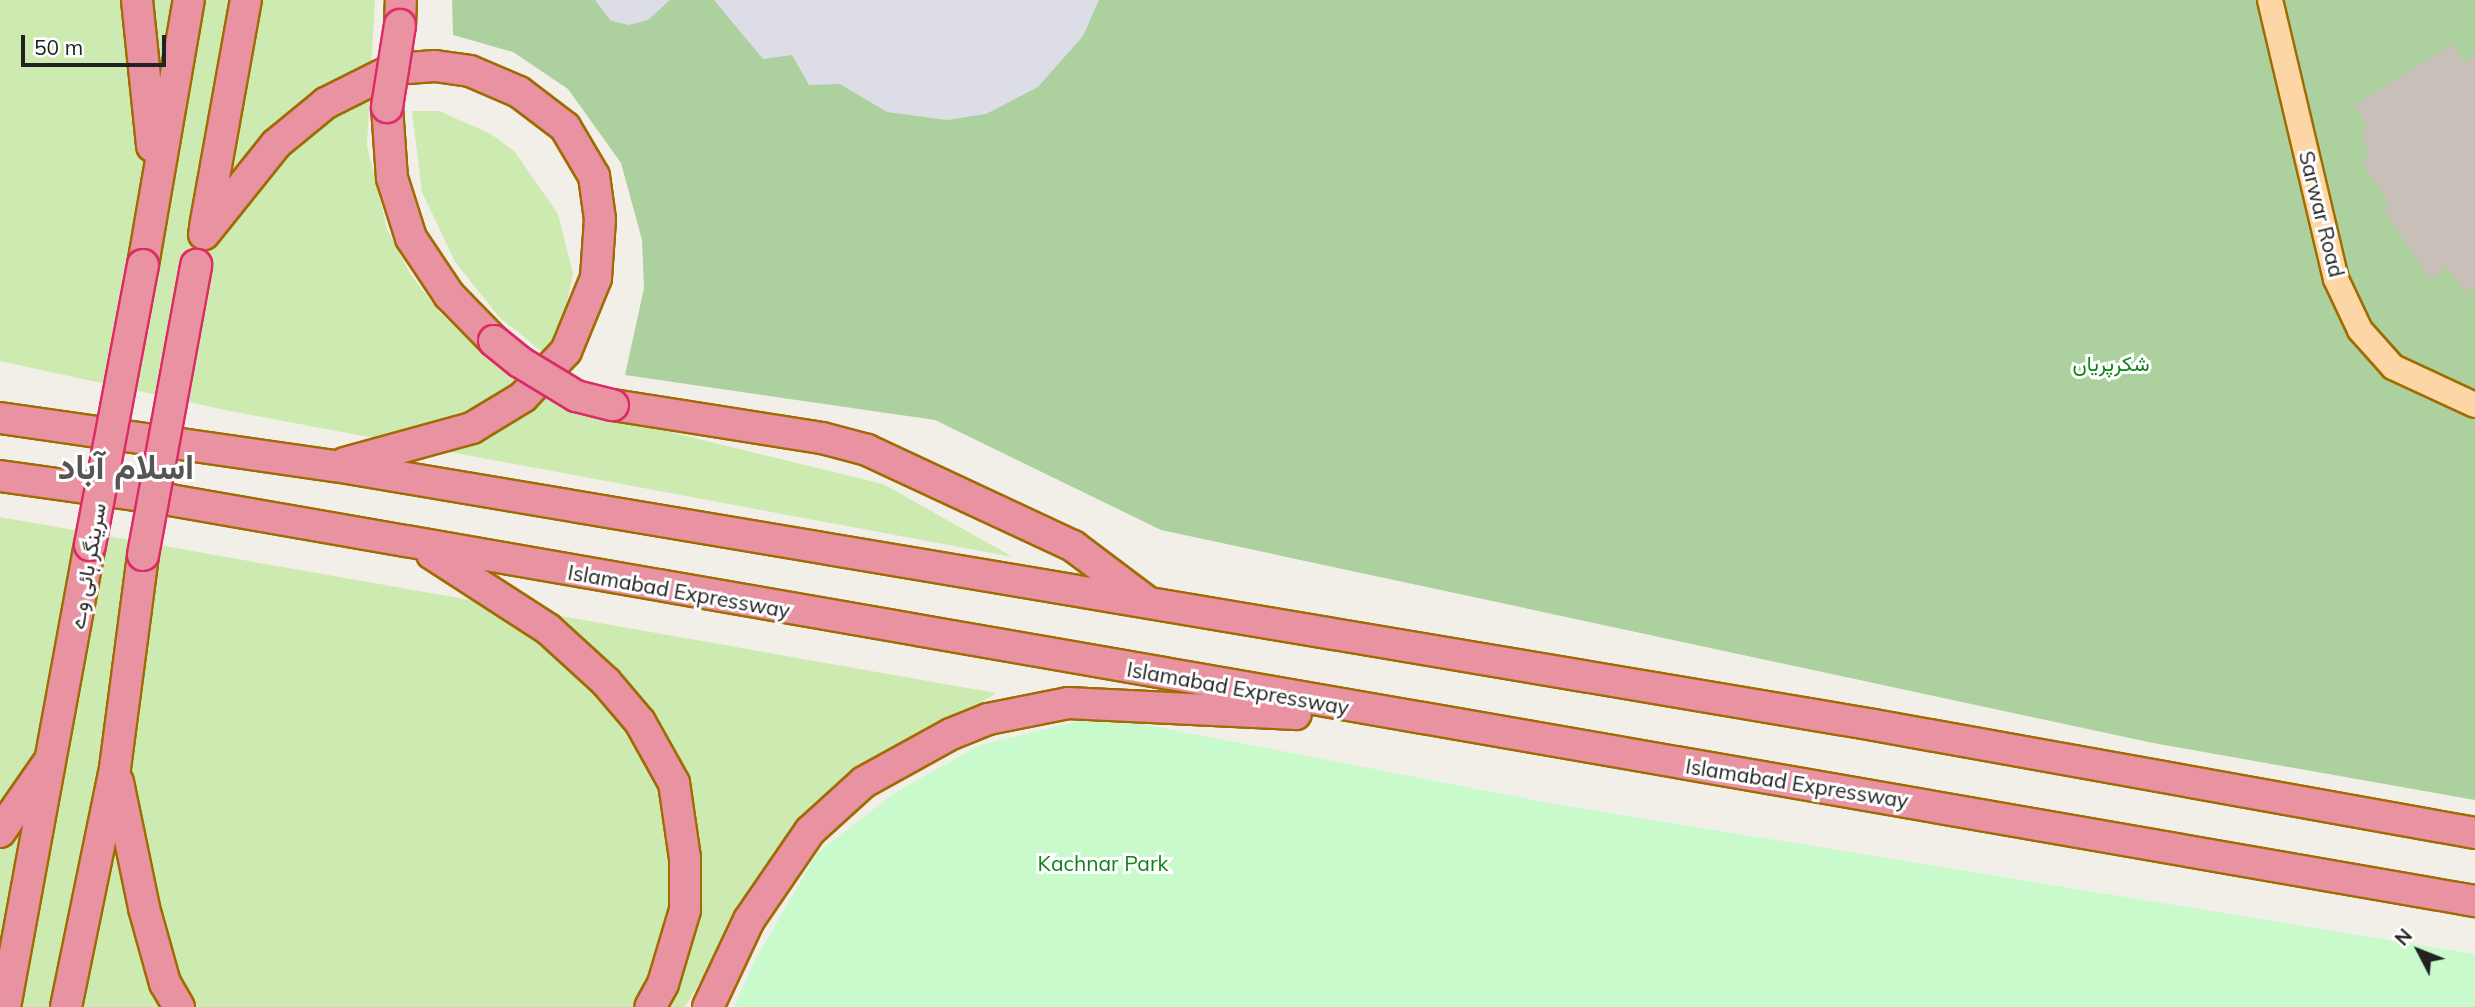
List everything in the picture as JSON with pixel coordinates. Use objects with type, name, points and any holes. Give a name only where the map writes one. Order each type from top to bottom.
[{"type":"highway","points":[[137,0],[148,80],[156,199]]},
{"type":"highway","name":"سرینگر ہائی وے","points":[[5,1007],[156,199],[189,0]]},
{"type":"highway","points":[[66,1007],[115,768],[143,555],[246,0]]},
{"type":"highway","points":[[400,13],[387,107],[392,178],[411,238],[449,295],[494,341],[520,362],[576,396],[613,405],[822,438],[867,450],[1073,546],[1152,605]]},
{"type":"highway","points":[[204,234],[276,144],[326,103],[394,69],[435,66],[470,71],[519,92],[565,127],[594,176],[600,219],[596,278],[585,314],[566,351],[523,397],[472,428],[335,466]]},
{"type":"highway","points":[[0,418],[335,466],[1874,725],[2475,833]]},
{"type":"highway","name":"Islamabad Expressway","points":[[0,476],[416,545],[1422,720],[2071,828],[2475,901]]},
{"type":"highway","points":[[416,545],[548,629],[606,682],[640,722],[674,783],[685,858],[685,910],[663,985],[650,1007]]},
{"type":"highway","points":[[708,1007],[749,920],[810,831],[864,782],[908,756],[988,719],[1068,703],[1422,720]]},
{"type":"highway","points":[[0,832],[54,755]]},
{"type":"highway","points":[[115,768],[144,908],[165,983],[179,1007]]},
{"type":"main road","name":"Sarwar Road","points":[[2270,0],[2336,279],[2360,330],[2393,367],[2475,405]]},
{"type":"green space","points":[[0,0],[375,0],[367,146],[387,229],[411,275],[440,313],[486,357],[559,405],[883,484],[1013,557],[230,411],[0,361]]},
{"type":"green space","name":"شکرپریاں","points":[[452,0],[2475,0],[2475,800],[2153,743],[1161,530],[935,420],[625,375],[644,288],[642,240],[621,163],[568,89],[513,52],[453,35]]},
{"type":"green space","points":[[412,111],[439,111],[491,134],[515,152],[558,214],[573,274],[559,341],[546,355],[499,317],[455,262],[422,192]]},
{"type":"green space","points":[[0,517],[996,693],[799,819],[685,1007],[0,1007]]},
{"type":"green space","name":"Kachnar Park","points":[[1101,716],[1549,803],[2475,954],[2475,1007],[734,1007],[754,962],[817,853],[896,792],[980,745]]},
{"type":"shaded area","points":[[595,0],[670,0],[648,20],[629,25],[611,21]]},
{"type":"shaded area","points":[[714,0],[1099,0],[1083,36],[1038,87],[986,114],[947,120],[887,112],[840,84],[809,85],[792,55],[763,59]]},
{"type":"building","points":[[2453,44],[2464,62],[2475,56],[2475,285],[2465,292],[2448,267],[2430,279],[2383,208],[2390,204],[2363,163],[2370,155],[2361,138],[2367,126],[2354,105]]},
{"type":"district","name":"اسلام آباد","points":[[126,466]]}]
